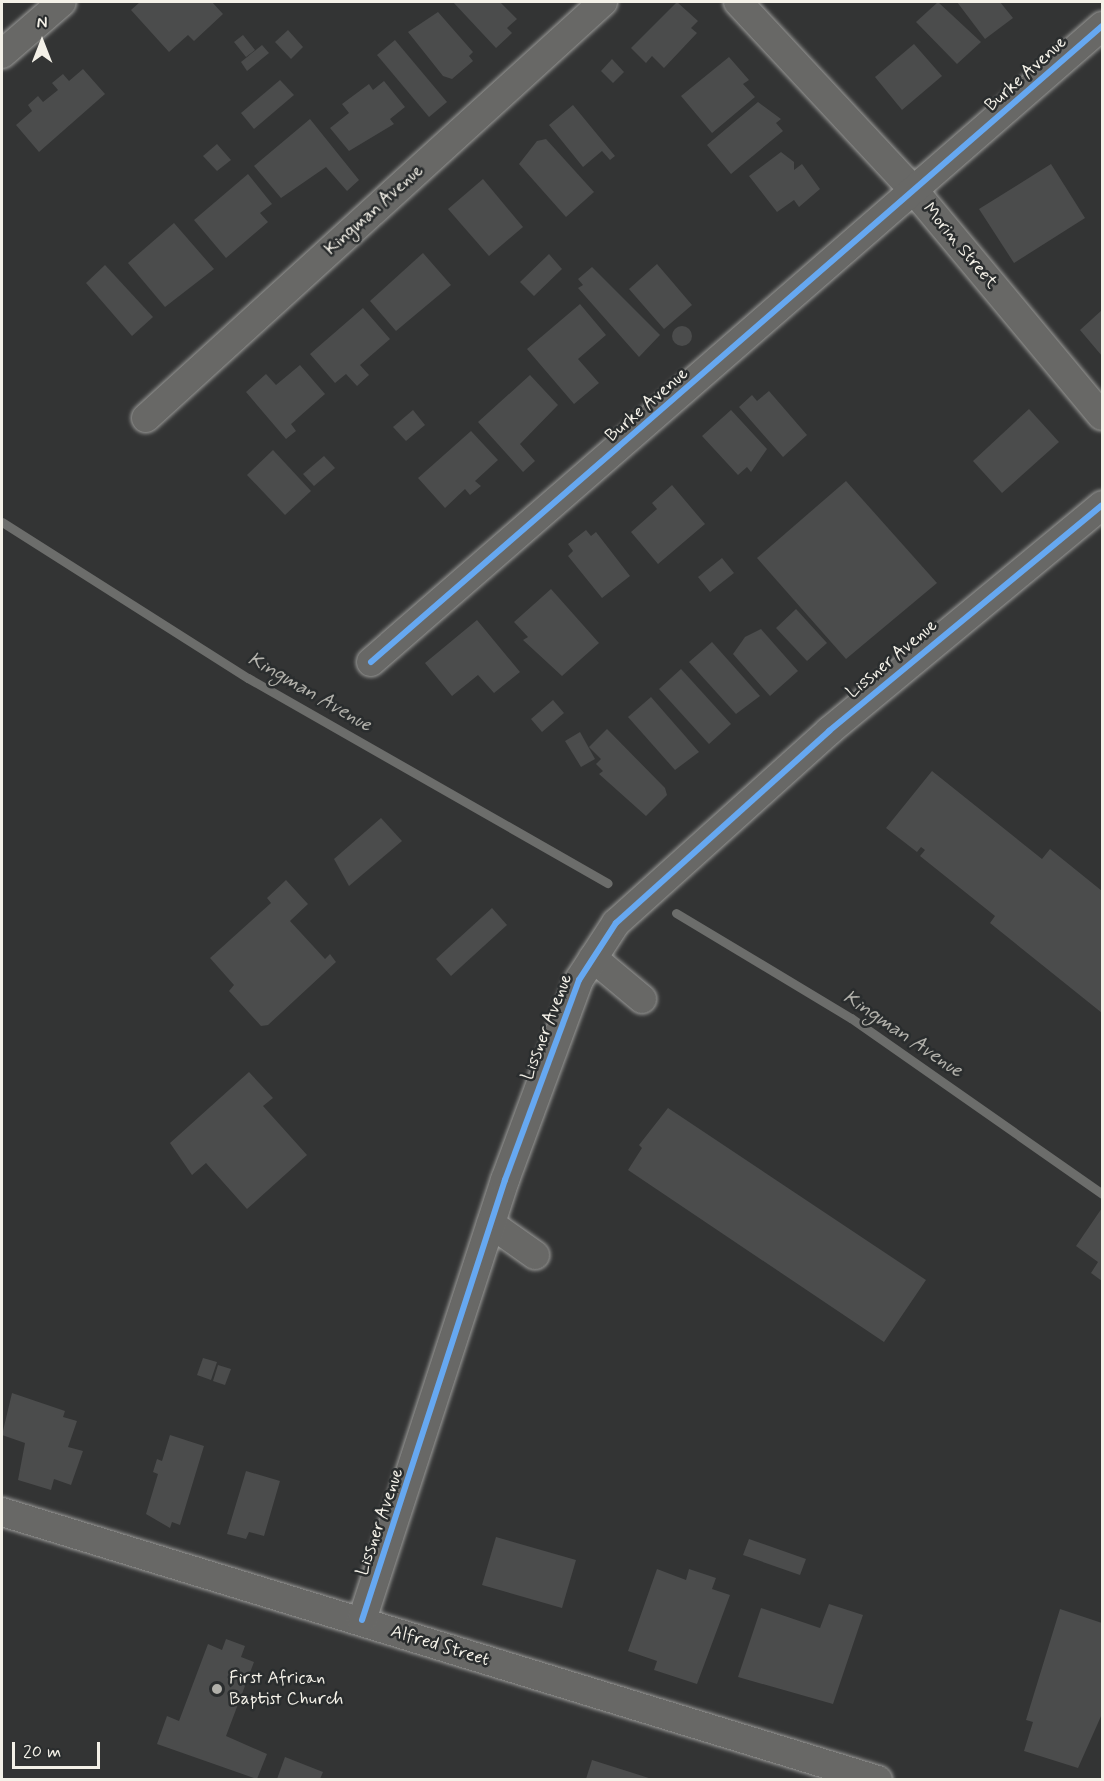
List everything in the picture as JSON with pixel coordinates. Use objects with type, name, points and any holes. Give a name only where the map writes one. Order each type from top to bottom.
[{"type":"street","points":[[2,54],[62,2]]},
{"type":"street","name":"Kingman Avenue","points":[[146,418],[603,2]]},
{"type":"street","name":"Morin Street","points":[[738,2],[916,193],[1102,416]]},
{"type":"street","name":"Burke Avenue","points":[[371,662],[916,193],[1102,26]]},
{"type":"street","name":"Lissner Avenue","points":[[362,1620],[491,1224],[579,980],[616,923],[829,731],[1102,505]]},
{"type":"street","points":[[593,958],[642,999]]},
{"type":"street","points":[[491,1224],[535,1254]]},
{"type":"street","name":"Alfred Street","points":[[2,1512],[878,1779]]},
{"type":"building","points":[[140,2],[212,2],[223,14],[194,41],[188,35],[169,52],[131,10]]},
{"type":"building","points":[[453,2],[500,2],[517,19],[507,28],[512,33],[496,48]]},
{"type":"building","points":[[677,2],[698,21],[691,28],[697,33],[664,68],[652,56],[646,63],[631,48]]},
{"type":"building","points":[[938,2],[981,42],[957,64],[916,22]]},
{"type":"building","points":[[957,2],[1000,2],[1013,18],[985,39]]},
{"type":"building","points":[[438,12],[473,52],[469,56],[473,61],[452,79],[443,76],[408,32]]},
{"type":"building","points":[[288,30],[303,47],[291,59],[275,42]]},
{"type":"building","points":[[243,35],[255,50],[246,57],[234,42]]},
{"type":"building","points":[[395,40],[447,102],[429,117],[377,55]]},
{"type":"building","points":[[914,44],[942,76],[902,110],[875,77]]},
{"type":"building","points":[[262,45],[269,53],[247,71],[241,62]]},
{"type":"building","points":[[729,57],[749,80],[743,84],[755,97],[712,133],[681,96]]},
{"type":"building","points":[[612,59],[624,72],[613,83],[601,71]]},
{"type":"building","points":[[83,69],[105,94],[39,152],[16,125],[32,111],[28,105],[38,96],[43,102],[58,90],[52,83],[63,74],[69,81]]},
{"type":"building","points":[[280,80],[294,95],[254,129],[241,113]]},
{"type":"building","points":[[384,81],[405,107],[390,119],[394,124],[349,151],[330,128],[349,113],[342,104],[369,84],[373,90]]},
{"type":"building","points":[[758,102],[781,119],[776,123],[783,131],[731,174],[707,145]]},
{"type":"building","points":[[573,105],[615,156],[610,160],[602,151],[583,167],[549,125]]},
{"type":"building","points":[[310,119],[359,180],[347,191],[326,167],[281,198],[254,166]]},
{"type":"building","points":[[546,139],[594,192],[566,217],[519,164],[537,141]]},
{"type":"building","points":[[217,144],[231,160],[217,171],[203,156]]},
{"type":"building","points":[[781,152],[794,162],[794,170],[802,164],[820,189],[799,207],[794,200],[777,212],[749,176]]},
{"type":"building","points":[[1051,164],[1085,218],[1014,263],[979,209]]},
{"type":"building","points":[[248,174],[272,204],[260,213],[268,222],[226,258],[194,220]]},
{"type":"building","points":[[483,179],[523,227],[489,256],[448,209]]},
{"type":"building","points":[[174,223],[214,269],[165,307],[128,263]]},
{"type":"building","points":[[423,253],[451,285],[396,331],[370,301]]},
{"type":"building","points":[[549,254],[562,269],[534,296],[520,282]]},
{"type":"building","points":[[657,264],[692,305],[664,329],[629,289]]},
{"type":"building","points":[[105,265],[153,317],[132,336],[86,283]]},
{"type":"building","points":[[592,267],[660,335],[639,357],[578,288],[583,285],[578,279]]},
{"type":"building","points":[[580,304],[606,335],[578,359],[599,383],[574,404],[527,349]]},
{"type":"building","points":[[363,308],[390,339],[360,365],[369,375],[357,386],[346,374],[335,383],[310,354]]},
{"type":"building","points":[[1102,310],[1102,356],[1080,330]]},
{"type":"building","points":[[682,326],[689,329],[692,336],[689,343],[682,346],[675,343],[672,336],[675,329]]},
{"type":"building","points":[[300,365],[325,394],[291,424],[296,431],[286,439],[246,392],[266,374],[276,385]]},
{"type":"building","points":[[530,375],[558,405],[520,444],[535,461],[523,472],[478,422]]},
{"type":"building","points":[[769,391],[807,435],[783,457],[739,407],[752,395],[757,401]]},
{"type":"building","points":[[1029,409],[1059,442],[1002,493],[973,461]]},
{"type":"building","points":[[413,410],[425,425],[406,441],[393,427]]},
{"type":"building","points":[[731,410],[767,449],[751,472],[747,467],[738,475],[702,436]]},
{"type":"building","points":[[471,431],[498,460],[475,481],[481,486],[470,495],[465,489],[445,508],[418,478]]},
{"type":"building","points":[[273,450],[311,491],[285,515],[247,475]]},
{"type":"building","points":[[324,456],[335,468],[314,486],[303,474]]},
{"type":"building","points":[[846,481],[937,583],[846,659],[757,558]]},
{"type":"building","points":[[672,485],[705,524],[658,564],[631,532],[657,509],[652,503]]},
{"type":"building","points":[[586,530],[591,536],[596,532],[630,576],[602,598],[568,556],[573,551],[568,544]]},
{"type":"building","points":[[722,558],[734,573],[710,592],[698,577]]},
{"type":"building","points":[[551,589],[599,643],[562,676],[523,640],[528,637],[514,622]]},
{"type":"building","points":[[796,609],[827,643],[807,661],[776,628]]},
{"type":"building","points":[[477,620],[520,672],[494,693],[478,675],[452,696],[425,663]]},
{"type":"building","points":[[761,629],[798,671],[770,696],[733,654],[745,637]]},
{"type":"building","points":[[712,642],[760,696],[736,714],[689,662]]},
{"type":"building","points":[[681,669],[731,724],[709,744],[659,689]]},
{"type":"building","points":[[651,697],[699,752],[675,770],[628,717]]},
{"type":"building","points":[[553,700],[564,713],[542,732],[531,719]]},
{"type":"building","points":[[607,729],[665,788],[667,795],[646,816],[599,774],[603,771],[596,764],[601,759],[589,747]]},
{"type":"building","points":[[580,732],[595,759],[581,767],[565,741]]},
{"type":"building","points":[[932,771],[1042,859],[1050,849],[1102,891],[1102,1013],[990,923],[995,916],[920,856],[925,850],[921,847],[917,852],[886,828]]},
{"type":"building","points":[[381,818],[402,841],[349,886],[334,859]]},
{"type":"building","points":[[286,880],[308,904],[290,921],[325,959],[330,954],[336,962],[268,1025],[261,1026],[229,991],[234,985],[210,958],[271,903],[267,898]]},
{"type":"building","points":[[492,908],[507,925],[451,976],[436,959]]},
{"type":"building","points":[[249,1072],[273,1098],[263,1106],[307,1155],[247,1209],[206,1163],[192,1175],[170,1143]]},
{"type":"building","points":[[668,1108],[926,1280],[884,1342],[628,1170],[642,1148],[639,1145]]},
{"type":"building","points":[[1102,1208],[1102,1281],[1091,1273],[1098,1262],[1076,1246]]},
{"type":"building","points":[[203,1358],[217,1362],[211,1380],[197,1375]]},
{"type":"building","points":[[218,1365],[231,1369],[225,1385],[213,1381]]},
{"type":"building","points":[[12,1393],[65,1411],[63,1417],[77,1421],[68,1447],[83,1451],[71,1485],[54,1479],[51,1490],[18,1480],[25,1443],[2,1435]]},
{"type":"building","points":[[170,1435],[204,1446],[180,1525],[172,1522],[170,1528],[146,1514],[158,1474],[153,1472],[157,1459],[162,1461]]},
{"type":"building","points":[[246,1471],[280,1481],[264,1536],[249,1532],[246,1539],[227,1534]]},
{"type":"building","points":[[496,1537],[576,1560],[562,1608],[482,1585]]},
{"type":"building","points":[[749,1539],[806,1559],[800,1575],[743,1555]]},
{"type":"building","points":[[657,1569],[686,1580],[689,1569],[716,1578],[712,1589],[730,1595],[697,1684],[654,1670],[657,1661],[628,1651]]},
{"type":"building","points":[[829,1604],[863,1615],[833,1704],[738,1677],[761,1608],[820,1628]]},
{"type":"building","points":[[1060,1609],[1102,1623],[1102,1714],[1078,1768],[1024,1751],[1033,1722],[1026,1720]]},
{"type":"building","name":"First African Baptist Church","points":[[226,1639],[245,1646],[241,1657],[254,1662],[226,1736],[267,1754],[257,1779],[157,1744],[167,1716],[179,1721],[208,1644],[222,1650]]},
{"type":"building","points":[[285,1757],[323,1772],[320,1779],[277,1779]]},
{"type":"building","points":[[592,1760],[652,1779],[586,1779]]},
{"type":"waterway","name":"Kingman Avenue","points":[[2,522],[248,678],[608,883]]},
{"type":"waterway","name":"Kingman Avenue","points":[[676,913],[851,1018],[1102,1194]]},
{"type":"cycle path","points":[[371,662],[1102,26]]},
{"type":"cycle path","points":[[362,1620],[505,1180],[579,980],[616,923],[829,731],[1102,505]]},
{"type":"place","name":"First African Baptist Church","points":[[217,1689]]}]
